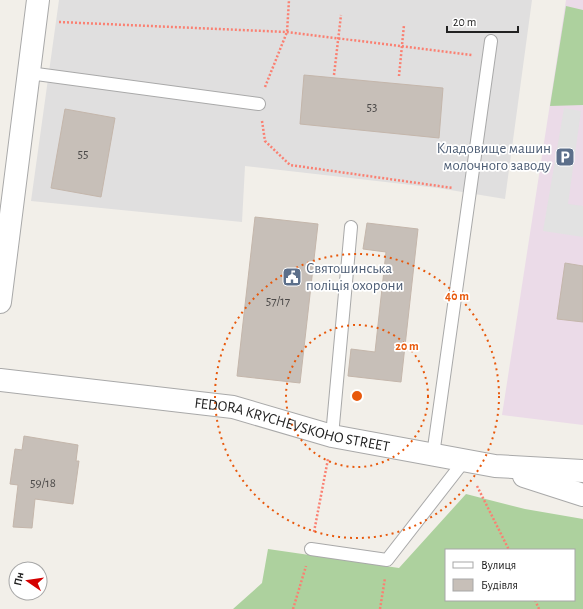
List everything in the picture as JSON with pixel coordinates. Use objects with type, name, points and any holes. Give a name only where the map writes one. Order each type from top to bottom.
[{"type":"street","points":[[0,302],[37,10]]},
{"type":"street","name":"FEDORA KRYCHEVSKOHO STREET","points":[[0,380],[234,407],[332,436],[464,461],[495,466],[583,471]]},
{"type":"street","points":[[495,466],[583,495]]},
{"type":"lane","points":[[433,455],[491,41]]},
{"type":"lane","points":[[29,73],[259,104]]},
{"type":"lane","points":[[332,436],[351,227]]},
{"type":"lane","points":[[311,549],[387,560],[464,461]]},
{"type":"path","points":[[289,0],[287,32],[259,104],[265,141],[290,165],[470,191]]},
{"type":"path","points":[[37,10],[287,32],[488,57]]},
{"type":"path","points":[[334,75],[341,15]]},
{"type":"path","points":[[399,76],[404,25]]},
{"type":"path","points":[[293,609],[311,549],[332,436]]},
{"type":"path","points":[[464,461],[508,549]]},
{"type":"path","points":[[380,609],[387,560]]},
{"type":"shaded area","points":[[59,0],[532,0],[505,199],[438,188],[245,166],[242,222],[31,201]]},
{"type":"shaded area","points":[[566,0],[583,0],[583,425],[502,415]]},
{"type":"shaded area","name":"Кладовище машин молочного заводу","points":[[564,108],[581,111],[568,204],[583,206],[583,237],[543,231]]},
{"type":"green space","points":[[566,6],[583,10],[583,105],[550,106]]},
{"type":"green space","points":[[466,494],[525,509],[583,519],[583,609],[233,609],[262,583],[268,549],[399,568]]},
{"type":"building","points":[[304,75],[443,88],[439,138],[300,124]]},
{"type":"building","points":[[65,109],[115,118],[101,197],[51,188]]},
{"type":"building","points":[[255,217],[318,224],[300,383],[237,376]]},
{"type":"building","points":[[367,223],[418,229],[401,382],[348,376],[351,349],[375,352],[386,252],[363,249]]},
{"type":"building","points":[[565,263],[583,266],[583,322],[557,319]]},
{"type":"building","points":[[24,436],[78,445],[76,461],[79,461],[73,504],[35,499],[32,528],[13,527],[18,485],[10,484],[15,449],[22,450]]},
{"type":"place","name":"Кладовище машин молочного заводу","points":[[565,157]]},
{"type":"place","name":"Святошинська поліція охорони","points":[[292,277]]}]
